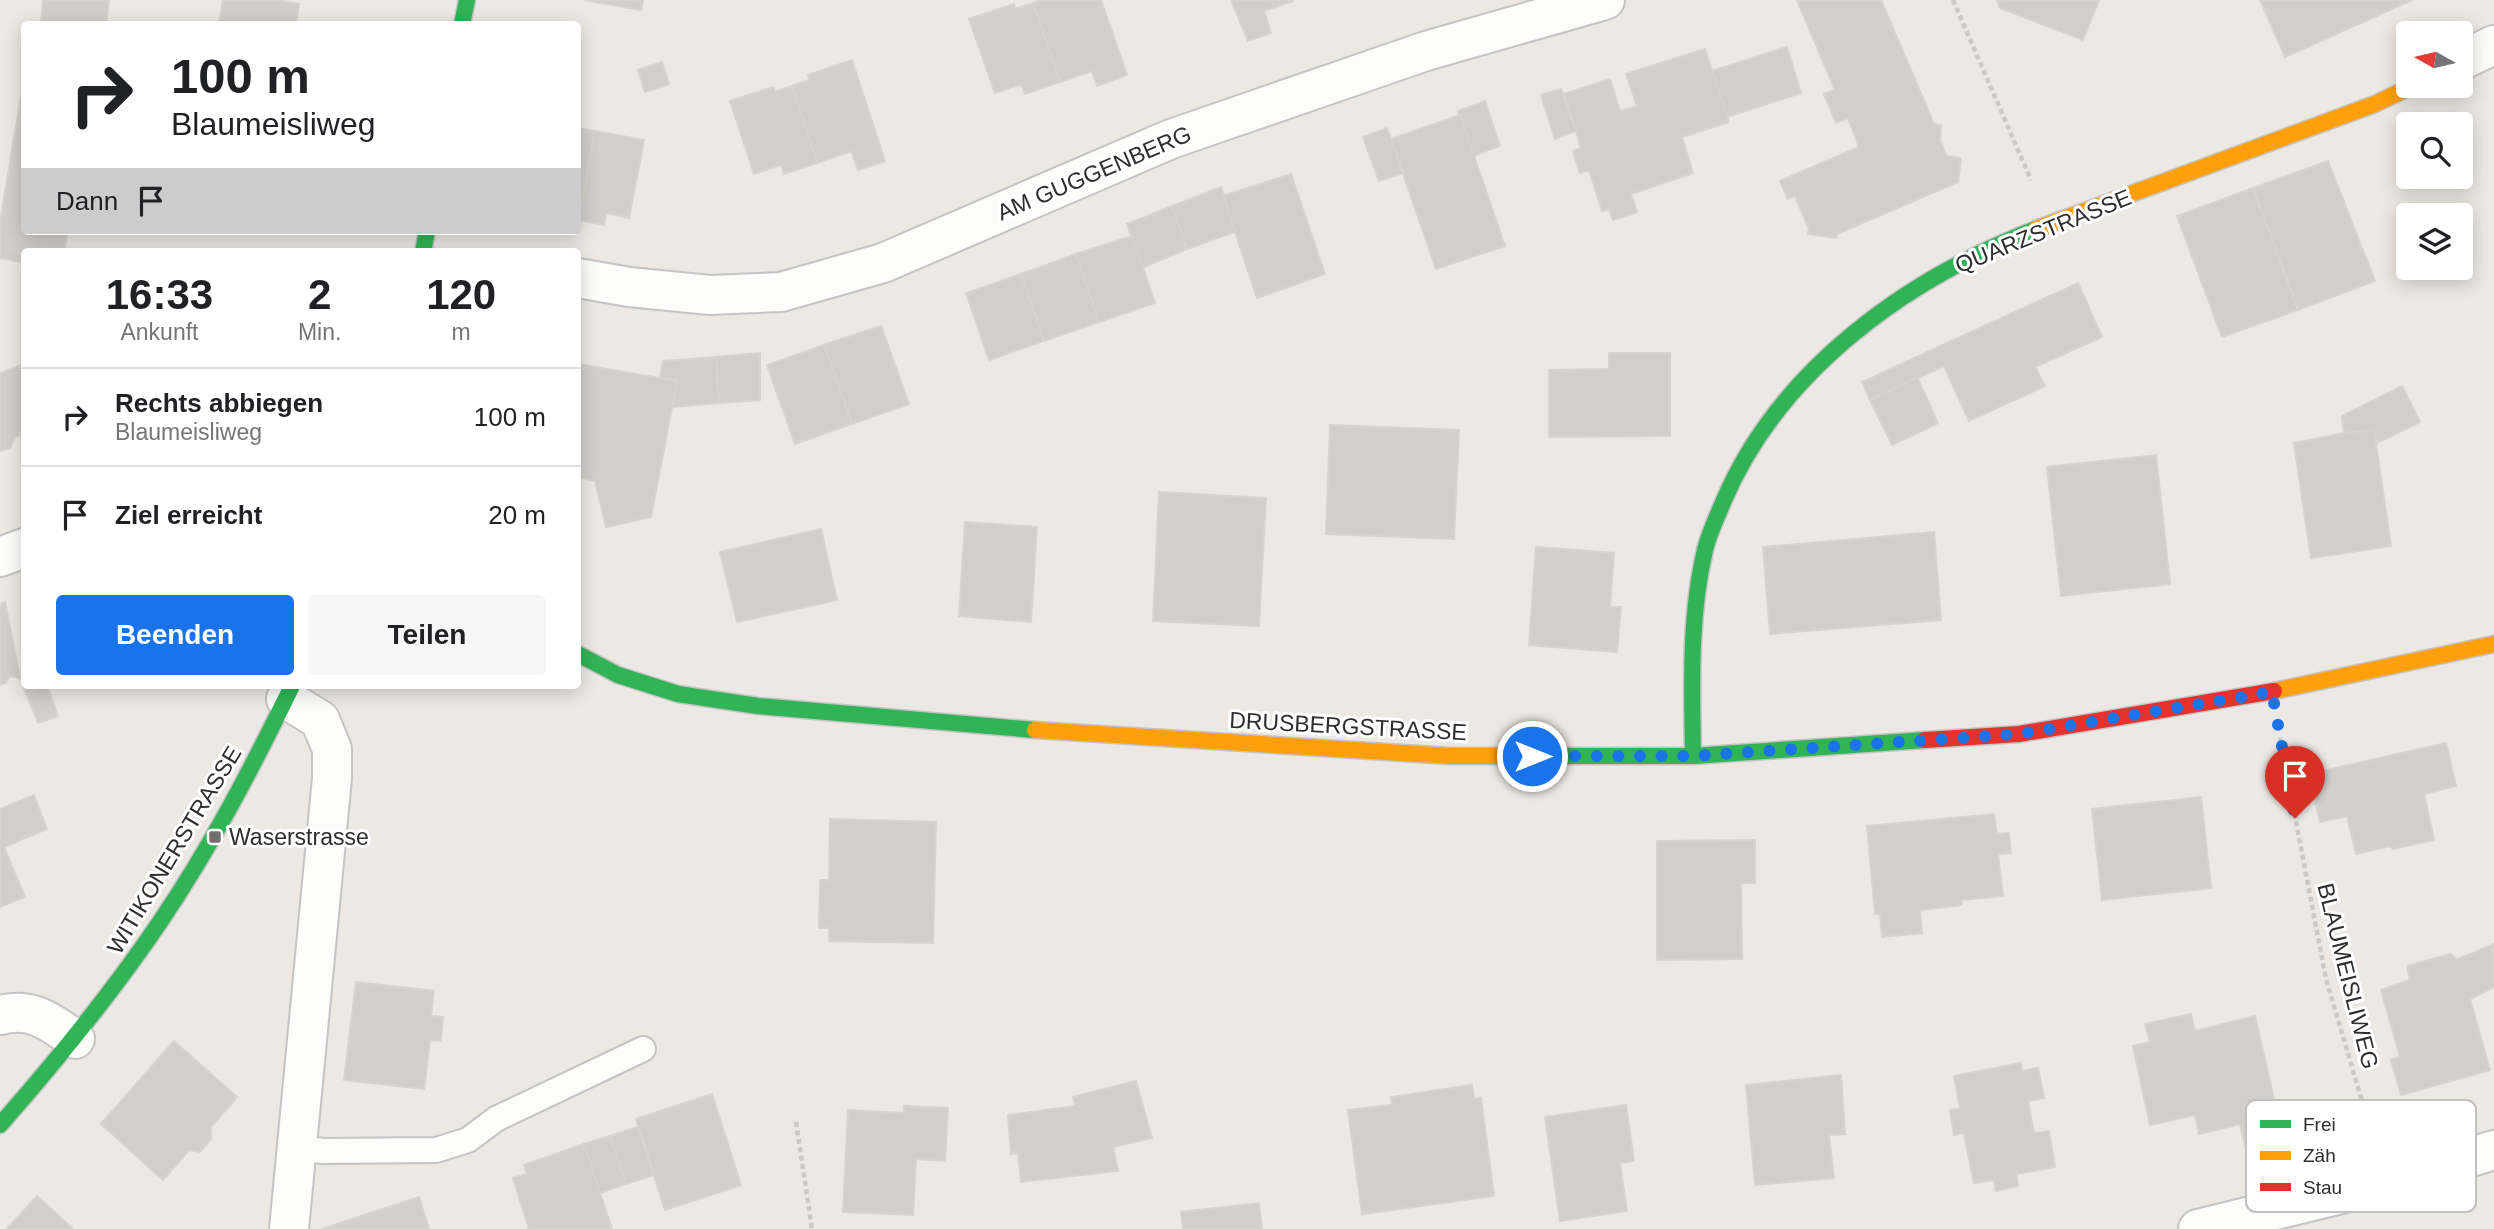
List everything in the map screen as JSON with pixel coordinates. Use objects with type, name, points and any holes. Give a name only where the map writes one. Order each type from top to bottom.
[{"type":"street","points":[[463,21],[467,0]]},
{"type":"street","name":"AM GUGGENBERG","points":[[581,279],[629,287],[710,295],[781,292],[883,263],[1171,139],[1426,51],[1605,0]]},
{"type":"street","points":[[2473,55],[2494,45]]},
{"type":"street","name":"QUARZSTRASSE","points":[[1693,756],[1692,697],[1696,613],[1704,554],[1725,494],[1751,447],[1787,397],[1838,346],[1899,300],[1970,257],[2050,224],[2375,104],[2396,94]]},
{"type":"street","points":[[0,557],[21,549]]},
{"type":"street","name":"DRUSBERGSTRASSE","points":[[581,656],[618,675],[678,694],[758,706],[1050,731],[1451,756],[1693,756],[2019,734],[2272,692],[2494,644]]},
{"type":"street","points":[[289,692],[320,720],[332,748],[331,798],[289,1229]]},
{"type":"street","name":"WITIKONERSTRASSE","points":[[0,1125],[75,1040],[149,941],[183,889],[259,757],[289,692]]},
{"type":"street","points":[[0,1015],[36,1014],[75,1040]]},
{"type":"street","points":[[2476,1156],[2494,1150]]},
{"type":"street","points":[[2198,1229],[2267,1212]]},
{"type":"lane","points":[[299,1148],[323,1151],[436,1150],[468,1140],[496,1119],[643,1049]]},
{"type":"path","points":[[1953,0],[2022,159]]},
{"type":"path","name":"BLAUMEISLIWEG","points":[[2272,692],[2326,979],[2362,1100]]},
{"type":"path","points":[[796,1122],[812,1229]]},
{"type":"building","points":[[43,0],[109,0],[106,21],[41,21]]},
{"type":"building","points":[[223,0],[277,0],[299,4],[296,21],[220,21]]},
{"type":"building","points":[[584,0],[643,0],[641,10]]},
{"type":"building","points":[[1041,0],[1101,0],[1127,75],[1097,86],[1092,71],[1060,82],[1033,3]]},
{"type":"building","points":[[1231,0],[1293,1],[1264,11],[1271,33],[1248,41]]},
{"type":"building","points":[[1797,0],[1881,0],[1934,124],[1941,125],[1940,141],[1947,156],[1961,158],[1958,182],[1837,234],[1836,238],[1808,234],[1809,229],[1795,196],[1788,199],[1780,181],[1859,147],[1848,118],[1836,123],[1824,94],[1835,90]]},
{"type":"building","points":[[1997,0],[2099,0],[2083,40],[2000,8]]},
{"type":"building","points":[[2260,0],[2412,0],[2285,57]]},
{"type":"building","points":[[1033,3],[1060,82],[1025,94],[1021,84],[995,93],[969,19],[1014,4],[1015,9]]},
{"type":"building","points":[[1787,47],[1801,93],[1727,117],[1712,71]]},
{"type":"building","points":[[1705,49],[1729,122],[1682,137],[1693,173],[1631,194],[1637,212],[1613,220],[1609,209],[1602,211],[1589,170],[1580,173],[1573,151],[1581,148],[1564,94],[1610,79],[1620,111],[1637,106],[1626,74]]},
{"type":"building","points":[[852,60],[885,161],[858,170],[851,151],[817,163],[792,86],[810,80],[808,75]]},
{"type":"building","points":[[662,62],[669,84],[645,92],[638,70]]},
{"type":"building","points":[[792,86],[817,163],[784,174],[781,165],[754,174],[730,101],[773,87],[775,92]]},
{"type":"building","points":[[1561,89],[1576,131],[1555,139],[1541,95]]},
{"type":"building","points":[[21,96],[21,235],[67,235],[65,248],[21,248],[21,262],[0,258],[0,223]]},
{"type":"building","points":[[1485,101],[1500,146],[1473,156],[1458,111]]},
{"type":"building","points":[[1460,115],[1505,246],[1436,269],[1391,139]]},
{"type":"building","points":[[1387,128],[1403,173],[1379,181],[1363,137]]},
{"type":"building","points":[[581,129],[595,131],[581,209]]},
{"type":"building","points":[[595,131],[644,140],[629,218],[606,213],[604,225],[581,220]]},
{"type":"building","points":[[2328,161],[2375,281],[2298,310],[2253,188]]},
{"type":"building","points":[[1291,174],[1325,274],[1257,298],[1223,196]]},
{"type":"building","points":[[1221,187],[1235,232],[1187,249],[1172,206]]},
{"type":"building","points":[[2253,188],[2298,310],[2222,337],[2177,216]]},
{"type":"building","points":[[1172,206],[1187,249],[1142,268],[1127,224]]},
{"type":"building","points":[[1132,236],[1155,303],[1099,322],[1076,254]]},
{"type":"building","points":[[1076,254],[1099,322],[1044,341],[1021,274]]},
{"type":"building","points":[[1021,274],[1044,341],[989,360],[966,293]]},
{"type":"building","points":[[2078,283],[2102,337],[2035,367],[2045,386],[1969,421],[1944,366],[1870,400],[1862,382]]},
{"type":"building","points":[[881,326],[909,404],[852,424],[824,345]]},
{"type":"building","points":[[824,345],[852,424],[795,444],[767,365]]},
{"type":"building","points":[[760,353],[760,400],[719,403],[716,357]]},
{"type":"building","points":[[1609,353],[1670,353],[1670,436],[1549,437],[1549,370],[1609,369]]},
{"type":"building","points":[[716,357],[719,403],[672,407],[677,381],[660,377],[663,361]]},
{"type":"building","points":[[21,365],[21,435],[15,437],[10,448],[0,451],[0,373]]},
{"type":"building","points":[[581,365],[677,381],[651,517],[606,527],[595,481],[581,478]]},
{"type":"building","points":[[1917,377],[1938,423],[1892,445],[1870,400]]},
{"type":"building","points":[[2402,386],[2420,422],[2375,444],[2374,430],[2344,433],[2342,416]]},
{"type":"building","points":[[1330,425],[1459,430],[1454,539],[1326,534]]},
{"type":"building","points":[[2374,430],[2391,546],[2311,558],[2294,443]]},
{"type":"building","points":[[2156,455],[2170,584],[2061,596],[2047,467]]},
{"type":"building","points":[[1159,492],[1266,498],[1259,626],[1153,621]]},
{"type":"building","points":[[965,522],[1037,527],[1031,622],[959,616]]},
{"type":"building","points":[[821,529],[837,600],[737,622],[720,552]]},
{"type":"building","points":[[1934,532],[1941,620],[1770,634],[1763,547]]},
{"type":"building","points":[[1536,547],[1614,553],[1610,607],[1621,607],[1617,652],[1529,645]]},
{"type":"building","points":[[5,602],[20,678],[9,676],[6,683],[0,685],[0,604]]},
{"type":"building","points":[[24,689],[48,689],[58,716],[38,723]]},
{"type":"building","points":[[2446,743],[2456,786],[2424,794],[2434,840],[2356,854],[2347,816],[2320,822],[2309,774]]},
{"type":"building","points":[[34,795],[47,829],[4,847],[25,897],[0,907],[0,809]]},
{"type":"building","points":[[2201,797],[2211,888],[2102,900],[2092,809]]},
{"type":"building","points":[[1994,814],[1997,834],[2009,833],[2011,853],[1998,854],[2003,896],[1961,900],[1962,905],[1920,910],[1922,933],[1882,937],[1880,914],[1875,914],[1867,826]]},
{"type":"building","points":[[830,819],[936,822],[933,943],[829,941],[829,928],[819,928],[820,880],[829,880]]},
{"type":"building","points":[[1755,840],[1755,883],[1741,883],[1742,959],[1657,960],[1657,841]]},
{"type":"building","points":[[2494,944],[2494,987],[2470,999],[2490,1070],[2401,1095],[2391,1060],[2400,1057],[2381,990],[2410,980],[2407,966],[2451,954],[2456,960]]},
{"type":"building","points":[[356,982],[434,991],[431,1016],[443,1017],[441,1041],[430,1040],[424,1089],[344,1080]]},
{"type":"building","points":[[2191,1014],[2195,1031],[2255,1016],[2274,1100],[2246,1100],[2246,1146],[2240,1124],[2199,1134],[2195,1115],[2150,1125],[2133,1046],[2150,1042],[2145,1024]]},
{"type":"building","points":[[174,1041],[237,1097],[211,1127],[211,1139],[200,1152],[189,1150],[163,1180],[101,1124]]},
{"type":"building","points":[[2021,1063],[2022,1071],[2038,1068],[2044,1098],[2028,1101],[2034,1133],[2049,1131],[2055,1167],[2016,1174],[2018,1186],[1996,1191],[1994,1180],[1974,1183],[1964,1133],[1954,1135],[1950,1110],[1960,1109],[1954,1076]]},
{"type":"building","points":[[1841,1075],[1845,1134],[1829,1135],[1834,1178],[1755,1185],[1746,1085]]},
{"type":"building","points":[[1136,1081],[1152,1138],[1113,1147],[1118,1171],[1021,1182],[1018,1153],[1011,1154],[1008,1115],[1076,1106],[1073,1097]]},
{"type":"building","points":[[1472,1085],[1474,1099],[1481,1098],[1494,1196],[1362,1214],[1348,1110],[1392,1105],[1391,1097]]},
{"type":"building","points":[[712,1094],[741,1185],[665,1210],[636,1119]]},
{"type":"building","points":[[1626,1105],[1634,1161],[1620,1163],[1627,1211],[1560,1221],[1545,1117]]},
{"type":"building","points":[[904,1106],[948,1108],[945,1161],[916,1159],[913,1215],[843,1212],[848,1110],[904,1113]]},
{"type":"building","points":[[638,1127],[654,1175],[626,1184],[610,1136]]},
{"type":"building","points":[[610,1136],[626,1184],[600,1193],[584,1144]]},
{"type":"building","points":[[584,1144],[612,1229],[529,1229],[513,1178],[527,1174],[524,1165]]},
{"type":"building","points":[[37,1196],[73,1229],[7,1229]]},
{"type":"building","points":[[419,1197],[429,1229],[322,1229]]},
{"type":"building","points":[[1259,1203],[1262,1229],[1183,1229],[1181,1212]]},
{"type":"traffic: fast","points":[[463,21],[467,0]]},
{"type":"traffic: fast","points":[[1693,756],[1693,653],[1700,575],[1711,531],[1748,453],[1778,410],[1813,370],[1852,334],[1895,302],[1940,274],[2036,229]]},
{"type":"traffic: fast","points":[[424,248],[426,235]]},
{"type":"traffic: fast","points":[[581,656],[618,675],[678,694],[758,706],[1035,730]]},
{"type":"traffic: fast","points":[[0,1125],[84,1025],[162,919],[231,805],[290,689]]},
{"type":"traffic: fast","points":[[1495,756],[1693,756],[1925,740]]},
{"type":"traffic: slow","points":[[2036,229],[2375,104],[2396,94]]},
{"type":"traffic: slow","points":[[2274,691],[2494,644]]},
{"type":"traffic: slow","points":[[1035,730],[1451,756],[1495,756]]},
{"type":"traffic: jam","points":[[1925,740],[2019,734],[2274,691]]},
{"type":"place","name":"Waserstrasse","points":[[215,837]]},
{"type":"route","points":[[1532,756],[1693,756],[2019,734],[2272,692],[2295,818]]}]
